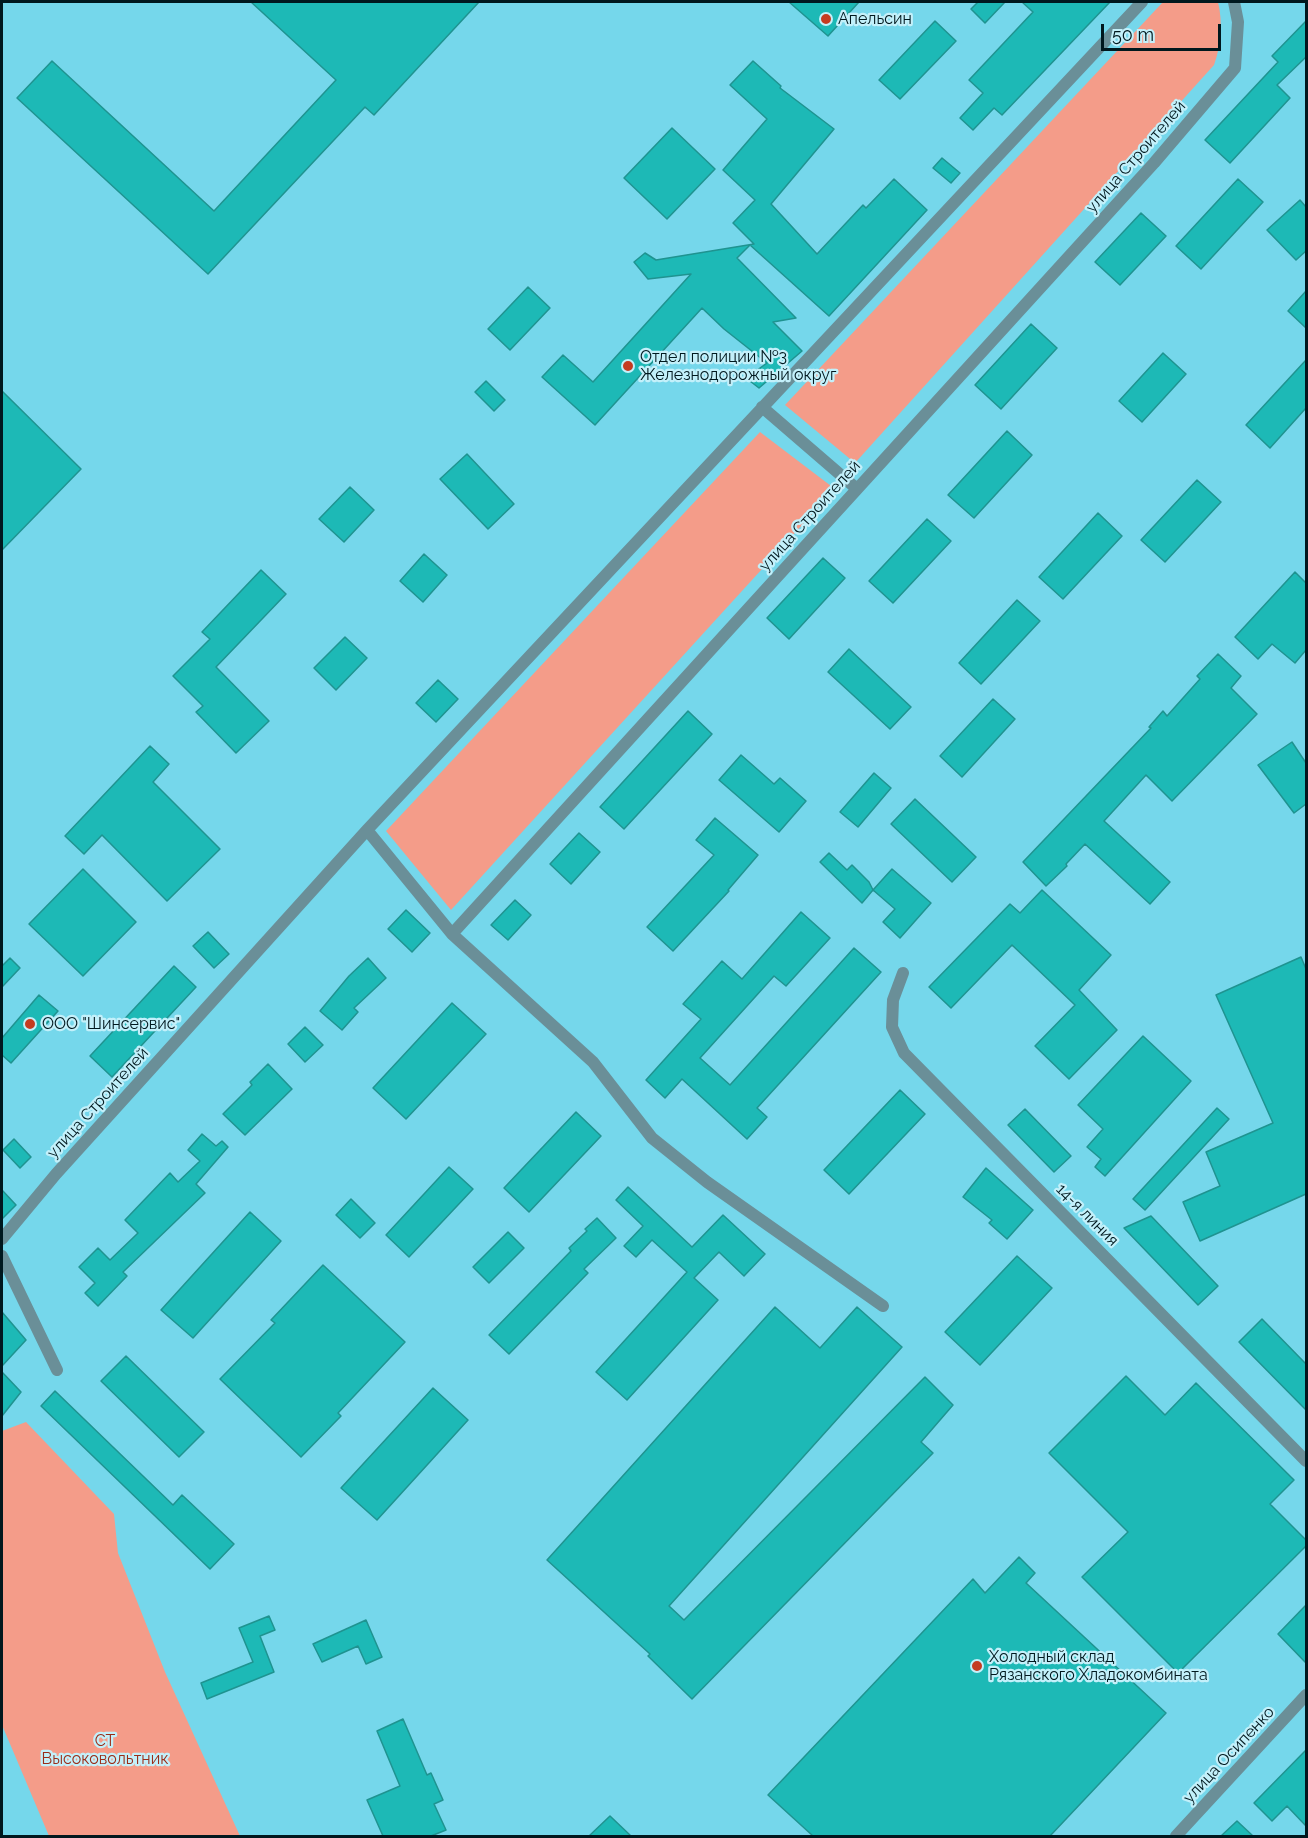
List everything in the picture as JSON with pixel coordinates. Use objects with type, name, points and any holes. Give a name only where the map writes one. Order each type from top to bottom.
[{"type":"street","points":[[857,489],[762,407],[1142,2]]},
{"type":"street","name":"улица Строителей","points":[[452,934],[1154,164],[1234,68],[1238,22],[1234,2]]},
{"type":"street","name":"улица Строителей","points":[[2,1239],[56,1174],[367,830],[762,407]]},
{"type":"street","points":[[367,830],[452,934],[593,1062],[652,1137],[706,1182],[883,1306]]},
{"type":"street","name":"14-я линия","points":[[903,973],[892,1000],[892,1027],[904,1053],[1306,1461]]},
{"type":"street","points":[[2,1256],[57,1370]]},
{"type":"street","name":"улица Осипенко","points":[[1176,1836],[1306,1695]]},
{"type":"green space","points":[[1163,2],[1218,2],[1220,34],[1214,65],[855,463],[785,405]]},
{"type":"green space","points":[[760,432],[835,489],[451,910],[386,831]]},
{"type":"green space","name":"СТ Высоковольтник","points":[[26,1422],[114,1514],[118,1553],[165,1672],[240,1836],[49,1836],[2,1725],[2,1431]]},
{"type":"building","points":[[251,2],[479,2],[374,115],[365,107],[208,274],[17,98],[52,61],[214,211],[336,80]]},
{"type":"building","name":"Апельсин","points":[[789,2],[859,2],[828,36]]},
{"type":"building","points":[[978,2],[1005,2],[985,23],[971,9]]},
{"type":"building","points":[[1022,2],[1110,2],[1002,115],[994,108],[973,130],[960,118],[983,93],[969,80],[1033,12]]},
{"type":"building","points":[[935,21],[956,41],[900,99],[879,80]]},
{"type":"building","points":[[1306,21],[1306,57],[1277,85],[1290,98],[1230,163],[1205,140],[1278,62],[1272,56]]},
{"type":"building","points":[[753,61],[781,86],[780,88],[834,129],[771,204],[817,254],[863,205],[866,208],[894,179],[927,210],[829,316],[750,245],[737,258],[796,318],[773,322],[802,351],[759,388],[746,378],[767,363],[724,329],[702,308],[595,425],[542,377],[563,355],[593,382],[691,274],[648,279],[634,262],[645,253],[656,260],[754,244],[733,223],[755,200],[723,170],[767,119],[730,85]]},
{"type":"building","points":[[672,128],[715,169],[667,219],[624,178]]},
{"type":"building","points":[[942,158],[960,173],[951,183],[933,168]]},
{"type":"building","points":[[1238,179],[1263,202],[1201,269],[1176,246]]},
{"type":"building","points":[[1300,200],[1306,207],[1306,251],[1296,260],[1267,230]]},
{"type":"building","points":[[1141,213],[1166,236],[1120,285],[1095,262]]},
{"type":"building","points":[[528,287],[550,308],[510,350],[488,329]]},
{"type":"building","points":[[1306,291],[1306,328],[1288,311]]},
{"type":"building","points":[[1031,324],[1057,348],[1001,409],[975,385]]},
{"type":"building","points":[[1163,353],[1186,374],[1142,422],[1119,401]]},
{"type":"building","points":[[1306,360],[1306,408],[1270,448],[1246,425]]},
{"type":"building","points":[[486,381],[505,400],[494,411],[475,392]]},
{"type":"building","points":[[2,391],[81,469],[2,550]]},
{"type":"building","points":[[1007,431],[1032,455],[974,518],[948,495]]},
{"type":"building","points":[[467,454],[514,504],[488,529],[440,479]]},
{"type":"building","points":[[1197,480],[1221,502],[1165,562],[1141,540]]},
{"type":"building","points":[[350,487],[374,510],[344,542],[319,519]]},
{"type":"building","points":[[1098,513],[1122,536],[1063,599],[1039,577]]},
{"type":"building","points":[[927,519],[951,541],[893,603],[869,581]]},
{"type":"building","points":[[424,554],[447,575],[423,602],[400,581]]},
{"type":"building","points":[[823,558],[845,578],[789,639],[767,618]]},
{"type":"building","points":[[261,570],[286,594],[216,667],[269,721],[236,753],[196,712],[203,706],[173,676],[210,639],[202,632]]},
{"type":"building","points":[[1295,572],[1306,583],[1306,650],[1295,663],[1272,644],[1258,659],[1235,637]]},
{"type":"building","points":[[1017,600],[1040,621],[981,684],[959,663]]},
{"type":"building","points":[[345,637],[367,658],[336,690],[314,668]]},
{"type":"building","points":[[849,649],[911,707],[890,729],[828,672]]},
{"type":"building","points":[[1218,654],[1241,676],[1231,688],[1257,714],[1172,801],[1146,775],[1104,821],[1170,882],[1150,904],[1085,844],[1046,886],[1023,862],[1151,728],[1149,727],[1163,711],[1167,716],[1200,679],[1197,676]]},
{"type":"building","points":[[438,680],[458,699],[436,722],[416,703]]},
{"type":"building","points":[[993,699],[1015,719],[962,777],[940,756]]},
{"type":"building","points":[[688,711],[712,734],[624,829],[600,807]]},
{"type":"building","points":[[1292,742],[1306,763],[1306,804],[1294,813],[1258,765]]},
{"type":"building","points":[[150,746],[169,764],[153,782],[220,849],[167,901],[102,835],[84,854],[65,836]]},
{"type":"building","points":[[741,755],[774,784],[780,778],[806,801],[779,832],[719,780]]},
{"type":"building","points":[[874,773],[891,788],[858,827],[840,812]]},
{"type":"building","points":[[915,799],[976,857],[952,882],[891,824]]},
{"type":"building","points":[[715,818],[758,855],[729,891],[673,951],[647,927],[714,855],[696,840]]},
{"type":"building","points":[[579,833],[600,852],[571,884],[550,864]]},
{"type":"building","points":[[829,853],[847,870],[852,865],[869,882],[873,890],[862,903],[820,862]]},
{"type":"building","points":[[83,869],[136,922],[83,976],[29,924]]},
{"type":"building","points":[[892,869],[931,903],[900,938],[883,922],[895,909],[873,890]]},
{"type":"building","points":[[1042,890],[1111,955],[1079,990],[1117,1030],[1069,1079],[1035,1046],[1075,1005],[1012,945],[951,1008],[929,987],[1010,904],[1020,913]]},
{"type":"building","points":[[515,900],[531,915],[508,940],[491,925]]},
{"type":"building","points":[[406,910],[430,933],[412,952],[388,929]]},
{"type":"building","points":[[801,912],[830,938],[786,986],[774,976],[700,1058],[730,1085],[854,948],[881,972],[757,1108],[767,1117],[747,1139],[682,1079],[665,1098],[646,1080],[701,1019],[683,1004],[722,961],[742,979]]},
{"type":"building","points":[[208,932],[229,954],[214,968],[193,946]]},
{"type":"building","points":[[1301,957],[1306,969],[1306,1194],[1200,1241],[1183,1202],[1220,1186],[1206,1152],[1273,1123],[1216,995]]},
{"type":"building","points":[[10,958],[20,968],[2,987],[2,966]]},
{"type":"building","points":[[368,958],[386,978],[354,1008],[358,1012],[342,1030],[320,1011],[349,976]]},
{"type":"building","points":[[174,966],[196,987],[112,1077],[90,1056]]},
{"type":"building","name":"ООО \"Шинсервис\"","points":[[39,995],[58,1011],[11,1063],[2,1055],[2,1038]]},
{"type":"building","points":[[452,1003],[486,1034],[406,1119],[373,1088]]},
{"type":"building","points":[[305,1027],[323,1045],[305,1062],[288,1044]]},
{"type":"building","points":[[1143,1036],[1191,1081],[1105,1176],[1095,1167],[1101,1159],[1087,1147],[1103,1129],[1078,1105]]},
{"type":"building","points":[[268,1064],[292,1089],[245,1135],[223,1114],[252,1085],[250,1082]]},
{"type":"building","points":[[900,1090],[925,1114],[849,1194],[824,1170]]},
{"type":"building","points":[[1217,1108],[1229,1119],[1145,1210],[1133,1199]]},
{"type":"building","points":[[1025,1109],[1071,1156],[1054,1172],[1008,1125]]},
{"type":"building","points":[[576,1112],[601,1136],[529,1212],[504,1188]]},
{"type":"building","points":[[202,1134],[216,1146],[222,1141],[228,1147],[196,1184],[205,1193],[123,1272],[127,1276],[98,1306],[85,1293],[95,1283],[79,1267],[98,1248],[110,1260],[138,1233],[125,1220],[170,1173],[178,1182],[200,1161],[188,1150]]},
{"type":"building","points":[[14,1139],[31,1157],[20,1168],[3,1150]]},
{"type":"building","points":[[449,1167],[473,1189],[409,1257],[386,1235]]},
{"type":"building","points":[[986,1168],[1033,1210],[1007,1239],[989,1223],[992,1220],[963,1197]]},
{"type":"building","points":[[628,1187],[692,1247],[723,1215],[765,1254],[744,1276],[719,1252],[694,1278],[718,1300],[627,1400],[596,1372],[687,1272],[652,1240],[636,1257],[624,1246],[643,1226],[616,1200]]},
{"type":"building","points":[[2,1190],[16,1205],[2,1219]]},
{"type":"building","points":[[351,1199],[375,1223],[360,1238],[336,1215]]},
{"type":"building","points":[[250,1212],[281,1241],[193,1338],[161,1310]]},
{"type":"building","points":[[1151,1216],[1218,1286],[1198,1305],[1124,1228]]},
{"type":"building","points":[[597,1218],[616,1238],[584,1269],[588,1273],[509,1354],[489,1335],[571,1251],[569,1248]]},
{"type":"building","points":[[508,1232],[524,1248],[489,1283],[473,1267]]},
{"type":"building","points":[[1017,1256],[1052,1288],[980,1365],[945,1332]]},
{"type":"building","points":[[323,1265],[405,1342],[338,1413],[341,1416],[301,1457],[220,1379],[275,1323],[271,1320]]},
{"type":"building","points":[[775,1307],[820,1348],[857,1307],[902,1347],[669,1606],[684,1620],[925,1377],[953,1405],[921,1442],[933,1453],[692,1699],[648,1656],[650,1654],[547,1560]]},
{"type":"building","points":[[2,1312],[26,1340],[2,1366]]},
{"type":"building","points":[[1262,1319],[1306,1364],[1306,1410],[1239,1342]]},
{"type":"building","points":[[126,1356],[204,1432],[179,1457],[101,1381]]},
{"type":"building","points":[[2,1372],[21,1392],[2,1416]]},
{"type":"building","points":[[1126,1376],[1165,1415],[1196,1383],[1294,1480],[1270,1504],[1306,1540],[1306,1546],[1178,1673],[1082,1577],[1128,1532],[1049,1453]]},
{"type":"building","points":[[433,1388],[468,1420],[377,1520],[341,1488]]},
{"type":"building","points":[[55,1391],[173,1505],[182,1495],[234,1544],[210,1569],[41,1406]]},
{"type":"building","name":"Холодный склад Рязанского Хладокомбината","points":[[1019,1557],[1035,1573],[1026,1583],[1166,1713],[1050,1836],[813,1836],[768,1795],[973,1579],[985,1593]]},
{"type":"building","points":[[1306,1605],[1306,1663],[1278,1634]]},
{"type":"building","points":[[269,1616],[275,1630],[260,1636],[274,1672],[207,1699],[201,1683],[253,1662],[239,1628]]},
{"type":"building","points":[[366,1620],[382,1657],[366,1664],[358,1646],[322,1662],[313,1644]]},
{"type":"building","points":[[403,1719],[427,1775],[431,1773],[443,1800],[434,1804],[446,1830],[431,1836],[383,1836],[367,1800],[400,1786],[377,1731]]},
{"type":"building","points":[[1306,1750],[1306,1826],[1287,1806],[1272,1821],[1254,1803]]},
{"type":"building","points":[[610,1816],[631,1836],[589,1836]]},
{"type":"building","points":[[1237,1821],[1253,1836],[1221,1836]]},
{"type":"place","name":"Апельсин","points":[[826,19]]},
{"type":"place","name":"Отдел полиции №3 Железнодорожный округ","points":[[628,366]]},
{"type":"place","name":"ООО \"Шинсервис\"","points":[[30,1024]]},
{"type":"place","name":"Холодный склад Рязанского Хладокомбината","points":[[977,1666]]}]
